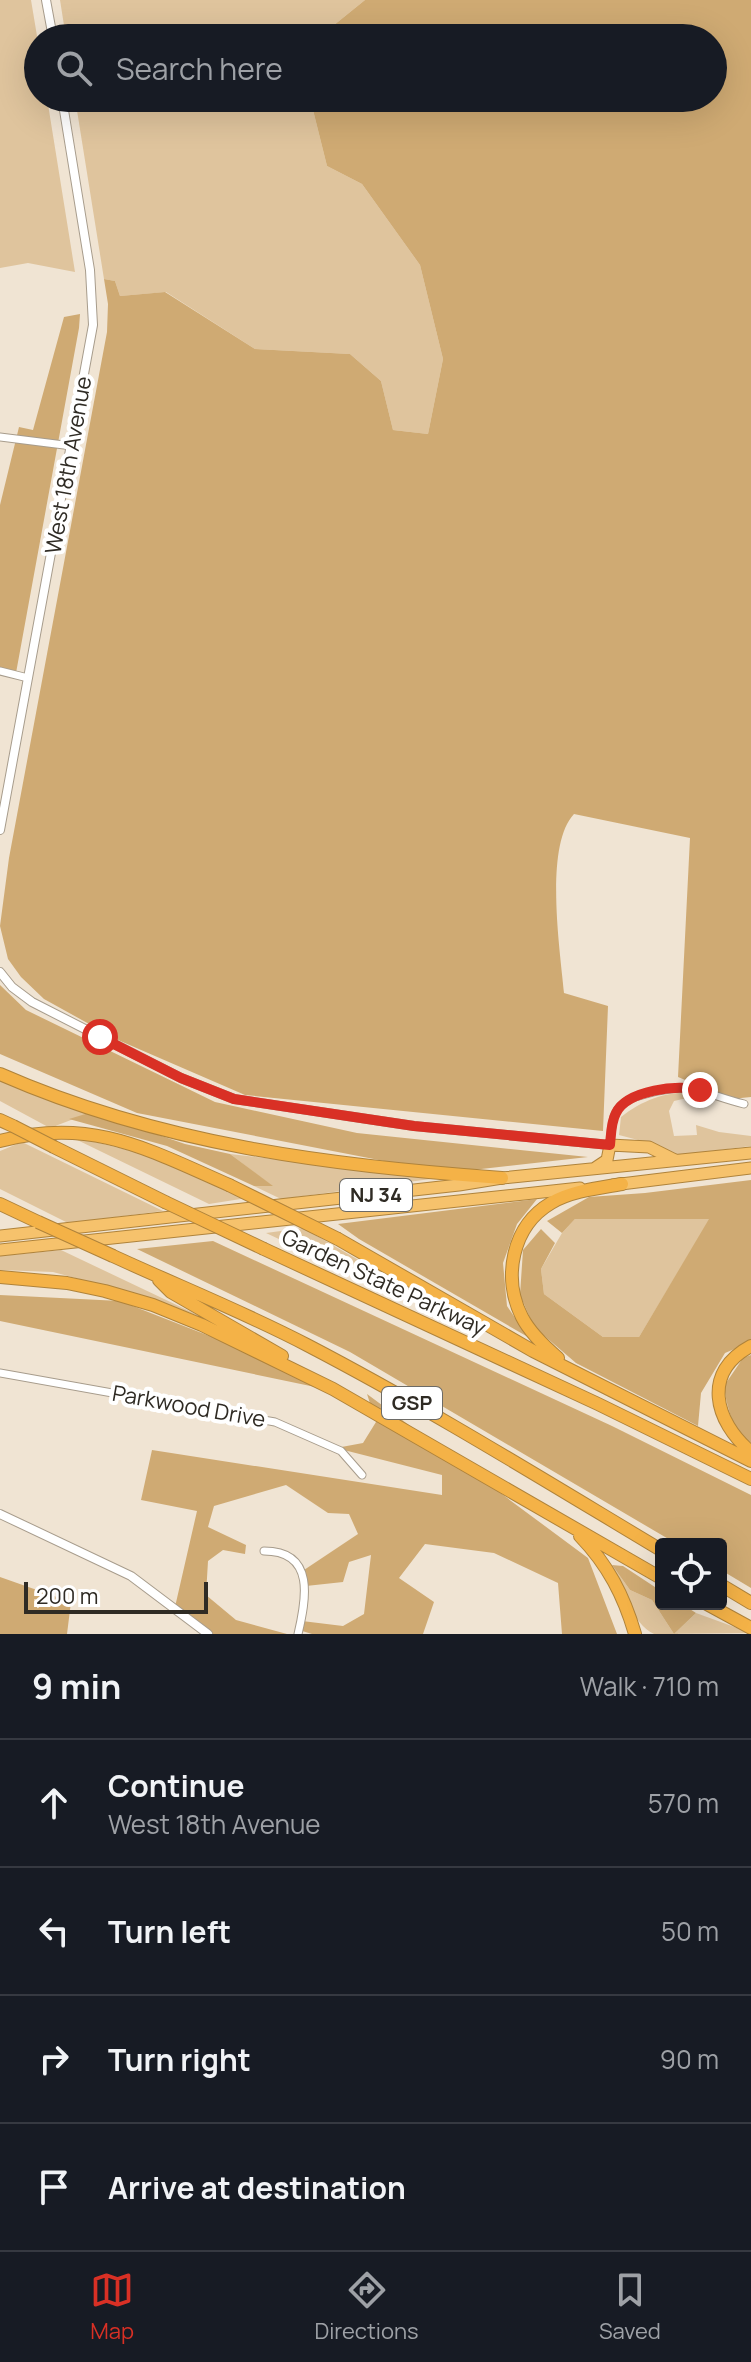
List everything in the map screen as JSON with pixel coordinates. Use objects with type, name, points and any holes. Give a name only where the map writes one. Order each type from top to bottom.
[{"type":"highway","points":[[0,1074],[126,1119],[239,1147],[330,1162],[502,1178]]},
{"type":"highway","name":"Garden State Parkway","points":[[0,1120],[165,1202],[584,1397],[751,1479]]},
{"type":"highway","points":[[0,1141],[57,1131],[105,1136],[148,1150],[229,1185],[338,1239],[533,1351],[751,1461]]},
{"type":"highway","points":[[595,1169],[607,1160],[610,1145],[649,1147],[676,1161]]},
{"type":"highway","name":"NJ 34","points":[[0,1236],[502,1178],[751,1153]]},
{"type":"highway","name":"NJ 34","points":[[0,1250],[751,1168]]},
{"type":"highway","points":[[573,1370],[544,1346],[522,1317],[513,1291],[514,1253],[532,1220],[552,1203],[622,1184]]},
{"type":"highway","name":"GSP","points":[[0,1204],[258,1320],[365,1376],[655,1546]]},
{"type":"highway","points":[[154,1274],[171,1292],[655,1575]]},
{"type":"highway","points":[[0,1277],[85,1286],[153,1305],[202,1325],[333,1389]]},
{"type":"highway","points":[[751,1346],[736,1355],[726,1367],[719,1383],[718,1398],[731,1430],[751,1452]]},
{"type":"highway","points":[[569,1525],[604,1564],[644,1634]]},
{"type":"highway","points":[[727,1589],[751,1603]]},
{"type":"highway","points":[[718,1610],[751,1628]]},
{"type":"highway","points":[[630,1614],[635,1634]]},
{"type":"street","points":[[46,0],[50,24]]},
{"type":"street","name":"West 18th Avenue","points":[[0,830],[72,446],[94,308],[64,112]]},
{"type":"street","points":[[0,437],[72,446]]},
{"type":"street","points":[[0,671],[28,678]]},
{"type":"street","points":[[0,972],[12,987],[32,1002],[181,1078],[234,1099],[414,1126],[610,1145],[614,1118],[619,1108],[640,1096],[680,1087],[744,1104]]},
{"type":"street","name":"Parkwood Drive","points":[[0,1373],[275,1422],[341,1451],[362,1475]]},
{"type":"street","points":[[0,1514],[131,1576],[208,1634]]},
{"type":"street","points":[[264,1551],[288,1555],[302,1573],[305,1593],[298,1634]]},
{"type":"shaded area","points":[[0,0],[31,0],[35,24],[24,24],[24,112],[49,112],[75,272],[28,263],[0,268]]},
{"type":"shaded area","points":[[60,0],[365,0],[335,24],[64,24]]},
{"type":"shaded area","points":[[365,0],[751,0],[751,1097],[731,1099],[678,1077],[690,838],[574,814],[559,849],[556,899],[560,951],[564,993],[608,1006],[603,1131],[245,1095],[118,1040],[44,999],[8,959],[0,926],[9,858],[107,332],[108,304],[104,279],[115,281],[120,296],[165,292],[255,349],[350,354],[381,381],[393,430],[428,434],[443,359],[420,265],[362,184],[327,166],[314,112],[727,112],[727,24],[335,24]]},
{"type":"shaded area","points":[[77,112],[314,112],[327,166],[362,184],[420,265],[443,359],[428,434],[393,430],[381,381],[350,354],[255,349],[166,292],[120,296],[115,281],[104,279]]},
{"type":"shaded area","points":[[80,314],[16,673],[0,670],[0,505],[19,427],[33,430],[64,317]]},
{"type":"shaded area","points":[[0,985],[26,1010],[215,1102],[357,1133],[588,1157],[446,1173],[137,1113],[0,1054]]},
{"type":"shaded area","points":[[0,1074],[92,1112],[50,1128],[0,1101]]},
{"type":"shaded area","points":[[690,1092],[706,1099],[693,1107],[687,1098],[674,1101],[669,1111],[674,1136],[697,1135],[696,1125],[751,1136],[751,1146],[673,1156],[661,1146],[619,1135],[621,1117],[637,1106],[662,1096]]},
{"type":"shaded area","points":[[92,1112],[185,1144],[230,1154],[273,1186],[254,1186],[167,1146],[69,1119]]},
{"type":"shaded area","points":[[67,1135],[147,1155],[247,1198],[209,1204]]},
{"type":"shaded area","points":[[22,1142],[163,1211],[68,1223],[0,1189],[0,1151]]},
{"type":"shaded area","points":[[230,1154],[438,1178],[281,1199],[254,1186],[272,1186]]},
{"type":"shaded area","points":[[751,1180],[751,1342],[725,1353],[701,1393],[698,1426],[576,1363],[534,1327],[520,1295],[523,1250],[541,1229],[555,1243],[541,1269],[544,1294],[603,1337],[639,1337],[709,1219],[575,1219],[562,1233],[547,1221],[589,1197]]},
{"type":"shaded area","points":[[537,1199],[517,1224],[503,1263],[507,1306],[528,1337],[338,1224]]},
{"type":"shaded area","points":[[575,1219],[710,1219],[639,1337],[603,1337],[544,1294],[541,1269],[562,1233]]},
{"type":"shaded area","points":[[303,1228],[449,1312],[448,1318],[266,1233]]},
{"type":"shaded area","points":[[213,1241],[612,1426],[751,1495],[751,1588],[727,1574],[727,1538],[667,1538],[350,1352],[137,1249]]},
{"type":"shaded area","points":[[61,1250],[204,1318],[147,1297],[53,1272],[0,1270],[0,1256]]},
{"type":"shaded area","points":[[0,1295],[120,1301],[258,1355],[320,1388],[0,1321]]},
{"type":"shaded area","points":[[751,1355],[751,1443],[735,1425],[724,1386],[743,1358]]},
{"type":"shaded area","points":[[367,1394],[588,1558],[617,1634],[562,1634],[558,1583],[494,1553],[425,1544],[399,1578],[434,1602],[423,1634],[312,1634],[299,1630],[302,1621],[343,1626],[364,1614],[371,1555],[349,1562],[343,1582],[306,1586],[301,1572],[358,1534],[349,1514],[328,1513],[286,1485],[214,1506],[208,1527],[246,1545],[245,1554],[223,1550],[208,1561],[206,1595],[236,1620],[287,1634],[209,1634],[175,1607],[197,1511],[141,1500],[152,1450],[442,1495],[442,1475],[336,1448],[363,1443],[376,1422]]},
{"type":"shaded area","points":[[612,1565],[630,1590],[652,1600],[655,1610],[658,1610],[674,1634],[654,1634],[646,1629],[628,1604]]},
{"type":"shaded area","points":[[612,1565],[623,1566],[655,1587],[655,1605],[652,1600],[630,1590]]},
{"type":"shaded area","points":[[0,1577],[71,1602],[67,1634],[0,1634]]},
{"type":"shaded area","points":[[658,1610],[691,1610],[696,1613],[674,1634]]},
{"type":"shaded area","points":[[696,1613],[751,1633],[674,1634]]},
{"type":"route","points":[[100,1037],[217,1094],[252,1103],[414,1126],[610,1145],[614,1118],[619,1108],[630,1099],[668,1088],[700,1090]]}]
